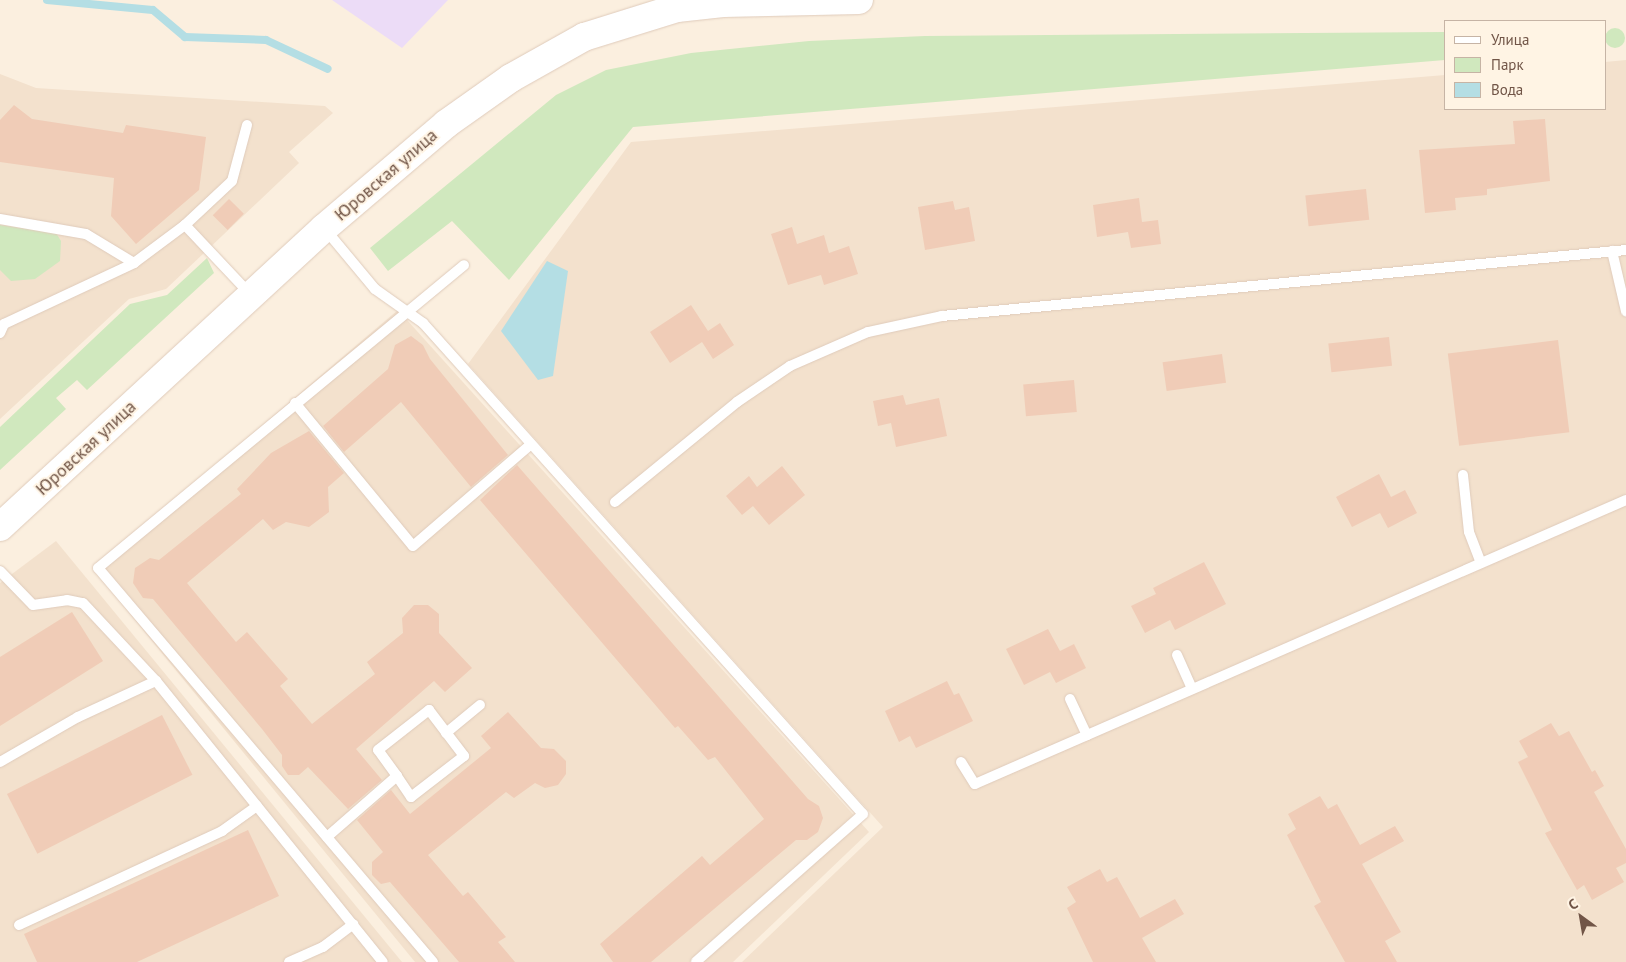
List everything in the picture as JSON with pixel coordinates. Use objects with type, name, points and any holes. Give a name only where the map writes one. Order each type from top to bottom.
[{"type":"street","name":"Юровская улица","points":[[0,527],[324,228],[446,124],[548,56],[618,23],[712,2],[859,0]]},
{"type":"lane","points":[[1,324],[134,263],[185,225],[232,181],[247,125]]},
{"type":"lane","points":[[0,219],[86,234],[134,263]]},
{"type":"lane","points":[[185,225],[252,296]]},
{"type":"lane","points":[[324,228],[375,290],[403,312],[423,323],[530,445],[863,814],[696,962]]},
{"type":"lane","points":[[615,502],[737,402],[790,366],[868,332],[942,316],[1626,250]]},
{"type":"lane","points":[[1612,251],[1626,311]]},
{"type":"lane","points":[[433,962],[98,568],[403,312],[464,265]]},
{"type":"lane","points":[[295,402],[413,546],[530,445]]},
{"type":"lane","points":[[1463,475],[1469,532],[1481,563]]},
{"type":"lane","points":[[961,762],[976,784],[1626,500]]},
{"type":"lane","points":[[0,572],[32,605],[67,600],[83,603],[156,681],[383,962]]},
{"type":"lane","points":[[1177,655],[1192,689]]},
{"type":"lane","points":[[0,762],[78,717],[156,681]]},
{"type":"lane","points":[[1070,699],[1087,735]]},
{"type":"lane","points":[[446,733],[480,705]]},
{"type":"lane","points":[[429,710],[464,756],[411,797],[397,776],[378,750],[429,710]]},
{"type":"lane","points":[[327,837],[397,776]]},
{"type":"lane","points":[[19,925],[222,831],[257,806]]},
{"type":"lane","points":[[289,962],[323,947],[353,924]]},
{"type":"shaded area","points":[[332,0],[448,0],[402,48]]},
{"type":"shaded area","points":[[1626,60],[1626,962],[742,962],[883,827],[468,364],[631,142],[1444,75],[1444,110],[1606,110],[1606,62]]},
{"type":"shaded area","points":[[0,74],[36,88],[325,106],[333,113],[289,152],[299,163],[166,289],[129,299],[0,419]]},
{"type":"shaded area","points":[[398,310],[869,832],[733,962],[415,962],[93,569]]},
{"type":"shaded area","points":[[56,541],[402,962],[0,962],[0,583]]},
{"type":"green space","points":[[1611,28],[1619,28],[1625,34],[1625,42],[1619,48],[1611,48],[1606,43],[1606,33]]},
{"type":"green space","points":[[1444,32],[1444,60],[633,127],[509,280],[452,221],[388,271],[370,248],[556,95],[606,70],[691,53],[809,41],[925,36]]},
{"type":"green space","points":[[0,225],[56,233],[61,241],[60,261],[35,279],[11,281],[0,270]]},
{"type":"green space","points":[[207,258],[214,273],[87,390],[77,380],[56,398],[66,409],[0,470],[0,427],[130,304],[167,295]]},
{"type":"water","points":[[547,261],[568,271],[553,376],[538,380],[501,331]]},
{"type":"building","points":[[14,105],[32,119],[123,133],[126,125],[206,137],[199,190],[136,244],[111,216],[114,178],[0,162],[0,120]]},
{"type":"building","points":[[1545,119],[1550,181],[1487,189],[1487,195],[1455,198],[1456,210],[1425,213],[1419,150],[1515,144],[1513,121]]},
{"type":"building","points":[[1366,189],[1369,220],[1309,226],[1305,195]]},
{"type":"building","points":[[1139,198],[1142,222],[1158,220],[1161,244],[1131,248],[1128,232],[1097,237],[1093,205]]},
{"type":"building","points":[[229,199],[244,214],[228,230],[213,215]]},
{"type":"building","points":[[953,201],[955,210],[969,207],[975,241],[925,250],[918,207]]},
{"type":"building","points":[[792,227],[797,244],[824,235],[829,253],[849,246],[858,274],[824,285],[821,275],[788,285],[771,234]]},
{"type":"building","points":[[691,305],[708,331],[720,323],[734,345],[713,359],[702,342],[670,363],[650,332]]},
{"type":"building","points":[[411,336],[423,345],[430,359],[508,455],[471,487],[401,402],[344,452],[323,426],[388,369],[395,345]]},
{"type":"building","points":[[1389,337],[1392,366],[1331,372],[1328,343]]},
{"type":"building","points":[[1558,340],[1569,432],[1459,446],[1448,354]]},
{"type":"building","points":[[1222,354],[1226,383],[1167,391],[1163,362]]},
{"type":"building","points":[[1074,380],[1077,412],[1026,416],[1023,384]]},
{"type":"building","points":[[903,395],[906,405],[939,398],[947,436],[896,447],[891,423],[878,426],[873,401]]},
{"type":"building","points":[[309,431],[344,473],[328,487],[329,512],[309,527],[286,522],[273,530],[263,519],[187,583],[236,642],[247,632],[288,679],[280,686],[312,724],[375,674],[367,662],[403,633],[402,618],[414,605],[428,605],[439,614],[439,633],[472,668],[445,692],[434,681],[356,749],[382,780],[348,809],[308,767],[299,775],[288,775],[282,766],[282,755],[262,729],[153,599],[143,598],[133,583],[135,568],[150,558],[159,560],[241,494],[237,489],[271,453]]},
{"type":"building","points":[[517,465],[808,799],[819,806],[823,818],[818,832],[807,840],[796,840],[651,962],[613,962],[600,944],[702,856],[710,865],[764,819],[715,757],[708,760],[678,726],[675,728],[480,500]]},
{"type":"building","points":[[782,466],[805,495],[769,525],[753,506],[742,515],[726,496],[749,476],[757,487]]},
{"type":"building","points":[[1379,474],[1391,497],[1405,490],[1417,513],[1388,528],[1380,513],[1352,527],[1336,497]]},
{"type":"building","points":[[1204,562],[1226,604],[1175,630],[1170,620],[1145,633],[1131,606],[1156,594],[1153,588]]},
{"type":"building","points":[[72,612],[103,661],[0,726],[0,657]]},
{"type":"building","points":[[1048,629],[1060,651],[1074,644],[1086,668],[1056,683],[1050,672],[1024,685],[1006,649]]},
{"type":"building","points":[[947,681],[954,695],[959,693],[973,721],[916,748],[910,736],[899,742],[885,711]]},
{"type":"building","points":[[508,712],[541,748],[554,749],[566,761],[566,774],[558,785],[545,788],[535,783],[514,798],[506,792],[428,855],[463,896],[468,892],[506,937],[498,942],[515,962],[459,962],[390,882],[381,884],[372,875],[372,862],[383,852],[357,820],[391,790],[410,814],[491,748],[481,736]]},
{"type":"building","points":[[162,715],[192,775],[37,854],[7,794]]},
{"type":"building","points":[[1551,723],[1559,736],[1569,731],[1592,772],[1595,770],[1604,786],[1594,792],[1626,849],[1626,863],[1616,868],[1624,882],[1592,900],[1584,885],[1577,890],[1545,833],[1552,830],[1518,762],[1528,757],[1519,741]]},
{"type":"building","points":[[1320,796],[1328,809],[1337,804],[1360,845],[1395,826],[1404,841],[1362,864],[1401,932],[1385,941],[1397,962],[1345,962],[1314,906],[1321,902],[1287,835],[1296,829],[1288,814]]},
{"type":"building","points":[[248,830],[279,896],[137,962],[37,962],[24,934]]},
{"type":"building","points":[[1100,869],[1107,882],[1117,877],[1140,918],[1175,899],[1184,914],[1142,938],[1156,962],[1093,962],[1067,908],[1076,902],[1067,887]]},
{"type":"waterway","points":[[47,0],[153,10],[185,37],[266,40],[328,69]]}]
